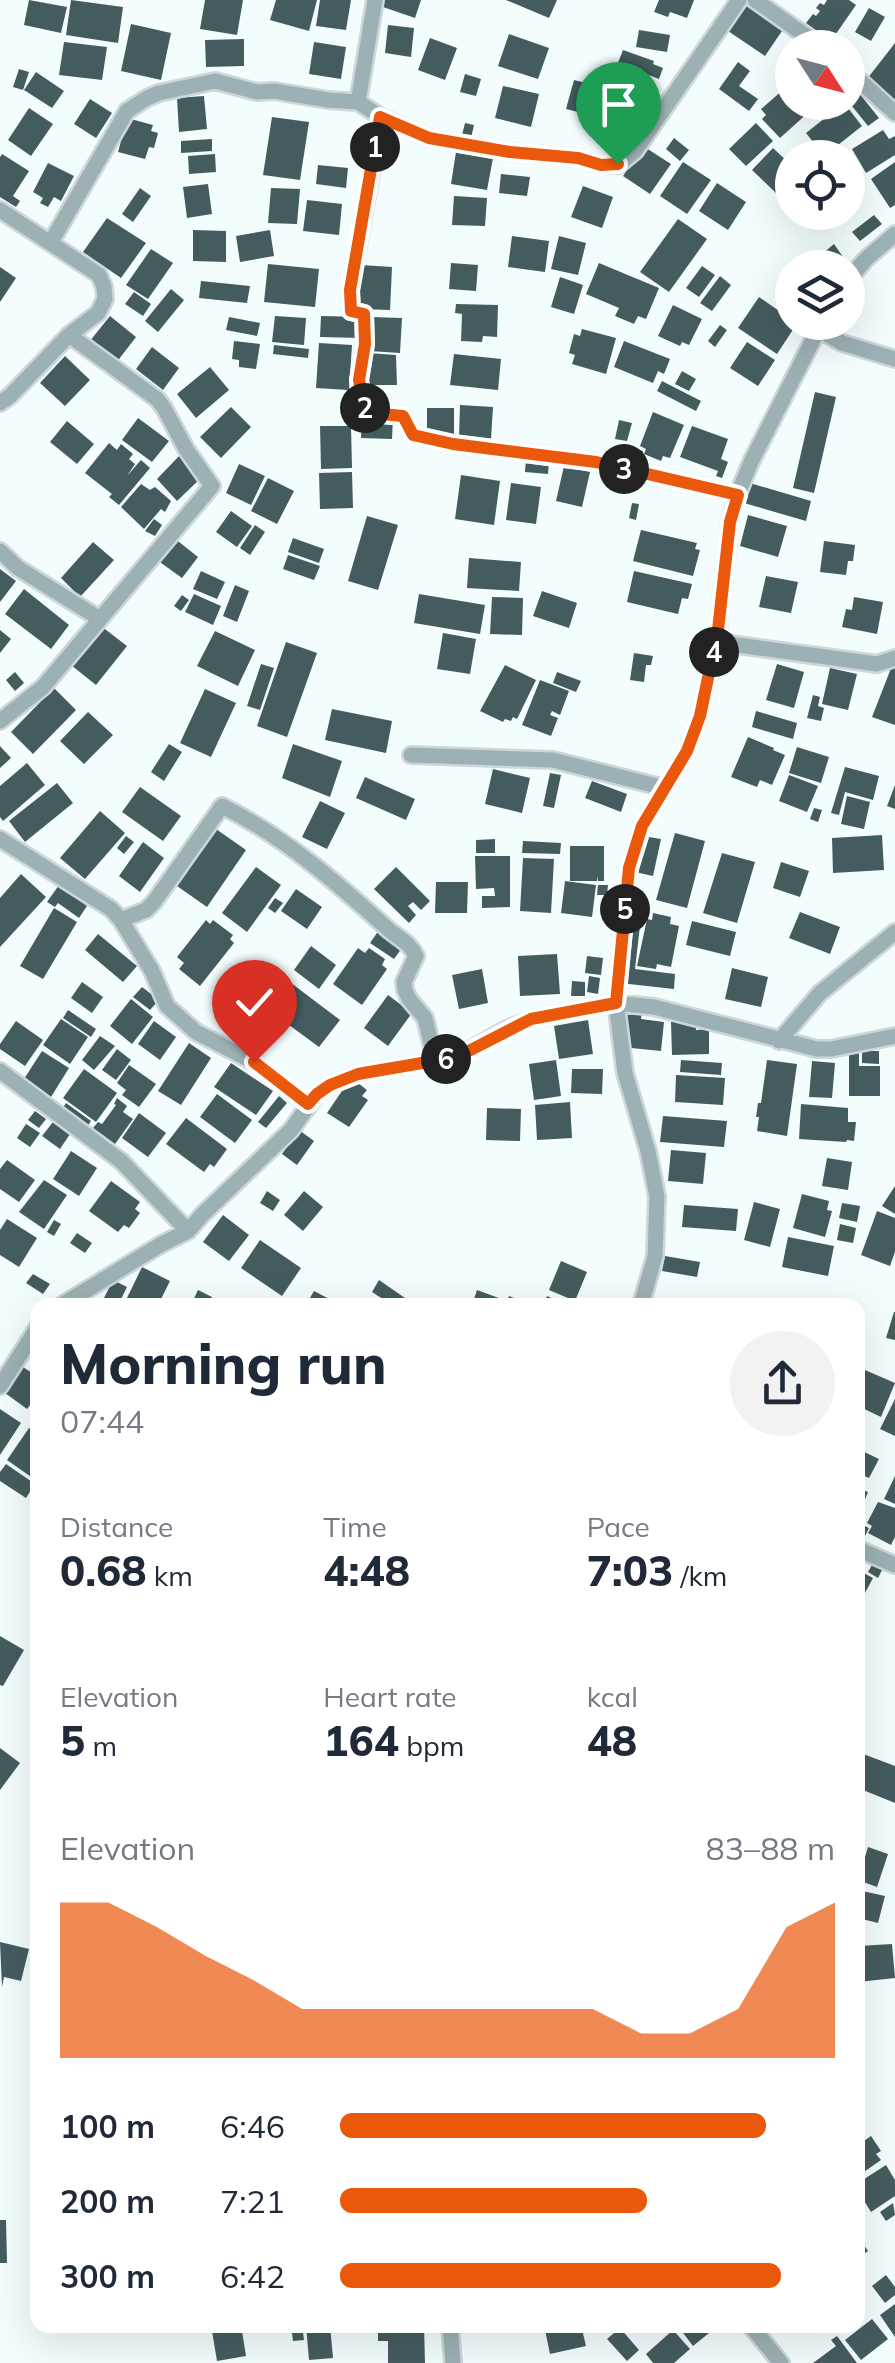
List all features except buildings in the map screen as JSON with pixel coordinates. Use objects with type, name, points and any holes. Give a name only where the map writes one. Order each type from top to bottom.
[{"type":"street","points":[[358,102],[375,0]]},
{"type":"street","points":[[51,242],[126,112],[148,98],[215,81],[257,92],[358,102],[380,117],[429,138],[510,152],[578,158],[601,165],[618,164],[634,150],[739,0]]},
{"type":"street","points":[[754,0],[796,30]]},
{"type":"street","points":[[865,86],[895,113]]},
{"type":"street","points":[[380,117],[350,290],[351,311],[364,314],[365,344],[359,380],[364,408],[403,416],[413,435],[453,444],[596,462],[738,495]]},
{"type":"street","points":[[0,210],[99,276],[105,299],[98,313],[69,335],[0,403]]},
{"type":"street","points":[[865,260],[895,234]]},
{"type":"street","points":[[0,721],[43,686],[212,486],[157,399],[69,335]]},
{"type":"street","points":[[643,1298],[655,1256],[657,1196],[625,1073],[616,1003],[629,868],[642,826],[687,751],[700,716],[716,642],[730,522],[738,495],[813,340]]},
{"type":"street","points":[[838,340],[895,359]]},
{"type":"street","points":[[0,550],[18,568],[100,618]]},
{"type":"street","points":[[716,642],[877,664],[895,658]]},
{"type":"street","points":[[411,755],[553,760],[665,788]]},
{"type":"street","points":[[122,920],[146,910],[154,902],[222,806],[258,824],[288,846],[411,946],[416,956],[404,982],[405,990],[425,1018],[434,1060]]},
{"type":"street","points":[[0,839],[111,909],[122,920],[168,1006],[196,1032],[254,1062],[308,1104]]},
{"type":"street","points":[[780,1040],[820,992],[895,932]]},
{"type":"street","points":[[78,1298],[160,1245],[188,1232],[291,1130],[317,1094],[358,1074],[457,1057],[531,1019],[616,1003],[654,1007],[817,1049],[895,1036]]},
{"type":"street","points":[[0,1071],[121,1161],[188,1232]]},
{"type":"street","points":[[0,1386],[30,1339]]},
{"type":"street","points":[[865,1552],[895,1564]]},
{"type":"street","points":[[451,2333],[453,2363]]},
{"type":"street","points":[[757,2333],[781,2363]]},
{"type":"route","points":[[254,1062],[308,1104],[330,1085],[358,1074],[457,1057],[531,1019],[616,1003],[633,849],[642,826],[687,751],[700,716],[718,630],[730,522],[738,495],[596,462],[453,444],[413,435],[403,416],[364,408],[359,380],[365,344],[364,314],[351,311],[350,290],[380,117],[429,138],[510,152],[578,158],[601,165],[618,164]]}]
